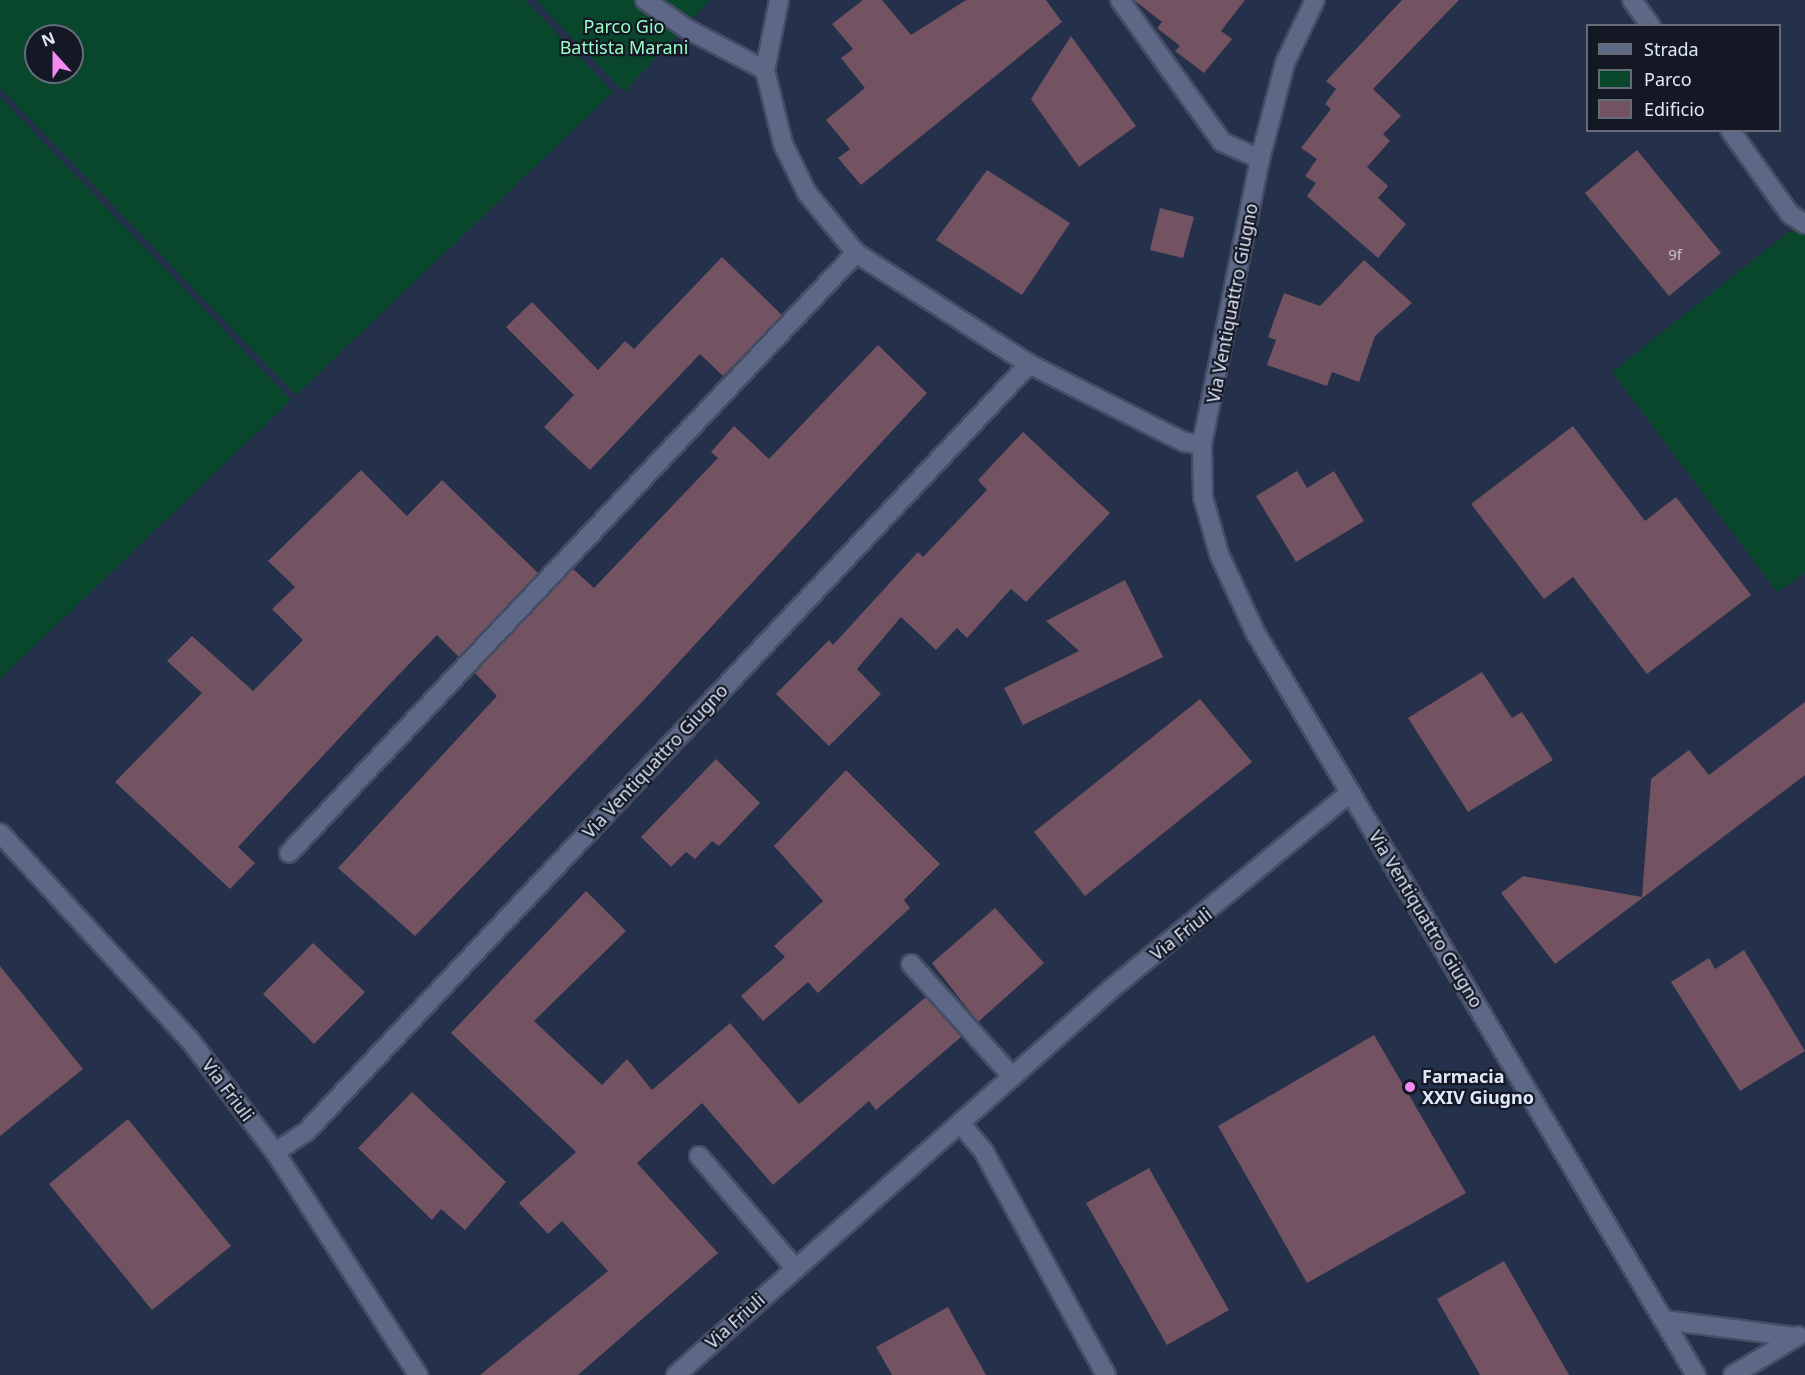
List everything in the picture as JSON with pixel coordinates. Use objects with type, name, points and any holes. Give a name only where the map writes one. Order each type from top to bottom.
[{"type":"street","points":[[645,0],[687,29],[765,70]]},
{"type":"street","points":[[779,0],[765,70],[783,144],[807,193],[856,253],[1029,364],[1184,442],[1202,446]]},
{"type":"street","points":[[1120,0],[1222,142],[1260,159]]},
{"type":"street","name":"Via Ventiquattro Giugno","points":[[1315,0],[1285,63],[1260,159],[1202,446],[1203,497],[1219,554],[1255,632],[1696,1375]]},
{"type":"street","points":[[1632,0],[1650,24]]},
{"type":"street","points":[[1731,132],[1790,214],[1805,224]]},
{"type":"street","points":[[289,853],[856,253]]},
{"type":"street","name":"Via Ventiquattro Giugno","points":[[275,1152],[307,1131],[1029,364]]},
{"type":"street","name":"Via Friuli","points":[[676,1375],[1012,1076],[1351,792]]},
{"type":"street","name":"Via Friuli","points":[[0,833],[189,1039],[275,1152],[418,1375]]},
{"type":"street","points":[[911,964],[1012,1076]]},
{"type":"street","points":[[960,1123],[984,1152],[1106,1375]]},
{"type":"street","points":[[699,1155],[795,1268]]},
{"type":"street","points":[[1664,1320],[1801,1334]]},
{"type":"street","points":[[1733,1375],[1801,1334]]},
{"type":"green space","points":[[0,0],[525,0],[613,92],[296,395],[0,88]]},
{"type":"green space","name":"Parco Gio Battista Marani","points":[[536,0],[710,0],[624,92]]},
{"type":"green space","points":[[0,97],[291,400],[0,679]]},
{"type":"green space","points":[[1795,227],[1805,233],[1805,573],[1777,592],[1612,372]]},
{"type":"building","points":[[863,0],[882,0],[911,35],[966,0],[1046,0],[1062,22],[861,185],[838,158],[850,149],[826,120],[865,88],[841,58],[853,49],[832,24]]},
{"type":"building","points":[[1134,0],[1245,0],[1221,31],[1232,39],[1204,73],[1175,51],[1180,46],[1157,28],[1162,22]]},
{"type":"building","points":[[1402,0],[1459,0],[1373,89],[1401,116],[1383,134],[1390,141],[1367,167],[1388,186],[1378,198],[1406,224],[1378,258],[1307,196],[1316,183],[1305,176],[1317,159],[1301,148],[1331,109],[1325,104],[1336,89],[1326,81]]},
{"type":"building","points":[[1071,36],[1136,126],[1079,167],[1031,99]]},
{"type":"building","points":[[1637,150],[1721,253],[1669,296],[1585,193]]},
{"type":"building","points":[[987,170],[1070,223],[1022,295],[936,240]]},
{"type":"building","points":[[1160,208],[1194,217],[1183,258],[1150,250]]},
{"type":"building","points":[[722,257],[782,315],[723,376],[700,354],[590,470],[544,427],[574,395],[506,327],[532,302],[598,370],[625,341],[634,349]]},
{"type":"building","points":[[1364,260],[1412,303],[1375,336],[1359,382],[1332,372],[1327,386],[1267,365],[1276,340],[1268,337],[1284,293],[1320,306]]},
{"type":"building","points":[[878,345],[927,393],[642,702],[415,936],[338,868],[497,696],[475,673],[573,569],[594,588],[718,458],[711,452],[734,426],[769,459]]},
{"type":"building","points":[[1573,426],[1645,521],[1676,497],[1751,595],[1647,674],[1573,577],[1544,599],[1471,504]]},
{"type":"building","points":[[1023,432],[1110,513],[1026,602],[1011,589],[967,638],[957,628],[936,650],[901,617],[857,669],[881,694],[829,746],[776,694],[829,640],[833,645],[918,552],[923,557],[987,490],[978,480]]},
{"type":"building","points":[[361,470],[407,516],[442,480],[538,573],[459,657],[437,635],[238,847],[255,863],[230,889],[115,782],[202,693],[167,661],[192,636],[253,691],[303,640],[272,609],[295,587],[268,561]]},
{"type":"building","points":[[1297,471],[1307,488],[1334,471],[1364,521],[1296,562],[1256,496]]},
{"type":"building","points":[[1125,580],[1163,657],[1023,725],[1004,688],[1079,651],[1046,621]]},
{"type":"building","points":[[1482,672],[1512,718],[1522,712],[1553,760],[1468,812],[1408,718]]},
{"type":"building","points":[[1200,699],[1252,762],[1085,896],[1034,832]]},
{"type":"building","points":[[1805,702],[1805,775],[1555,964],[1501,893],[1523,876],[1642,897],[1651,779],[1689,750],[1709,775]]},
{"type":"building","points":[[716,759],[760,803],[719,846],[712,841],[695,859],[686,852],[671,867],[641,837]]},
{"type":"building","points":[[846,770],[940,864],[904,900],[910,908],[818,993],[808,982],[763,1021],[741,996],[785,957],[774,946],[823,901],[774,846]]},
{"type":"building","points":[[586,891],[626,931],[534,1021],[602,1085],[627,1059],[652,1090],[730,1023],[799,1104],[926,997],[961,1037],[876,1110],[869,1101],[773,1185],[702,1103],[637,1163],[718,1253],[578,1375],[480,1375],[608,1271],[562,1221],[548,1234],[519,1203],[576,1152],[451,1033]]},
{"type":"building","points":[[995,908],[1044,963],[978,1022],[932,963]]},
{"type":"building","points":[[313,943],[365,992],[314,1044],[263,994]]},
{"type":"building","points":[[1744,950],[1805,1051],[1740,1091],[1671,982],[1709,958],[1715,969]]},
{"type":"building","points":[[0,966],[83,1069],[0,1136]]},
{"type":"building","points":[[1374,1035],[1466,1193],[1307,1283],[1218,1126]]},
{"type":"building","points":[[412,1092],[506,1182],[465,1230],[441,1209],[432,1220],[358,1148]]},
{"type":"building","points":[[128,1119],[231,1246],[152,1310],[49,1184]]},
{"type":"building","points":[[1149,1168],[1229,1310],[1167,1345],[1086,1203]]},
{"type":"building","points":[[1504,1261],[1569,1375],[1480,1375],[1437,1299]]},
{"type":"building","points":[[948,1307],[986,1375],[892,1375],[876,1347]]},
{"type":"place","name":"Farmacia XXIV Giugno","points":[[1410,1087]]}]
